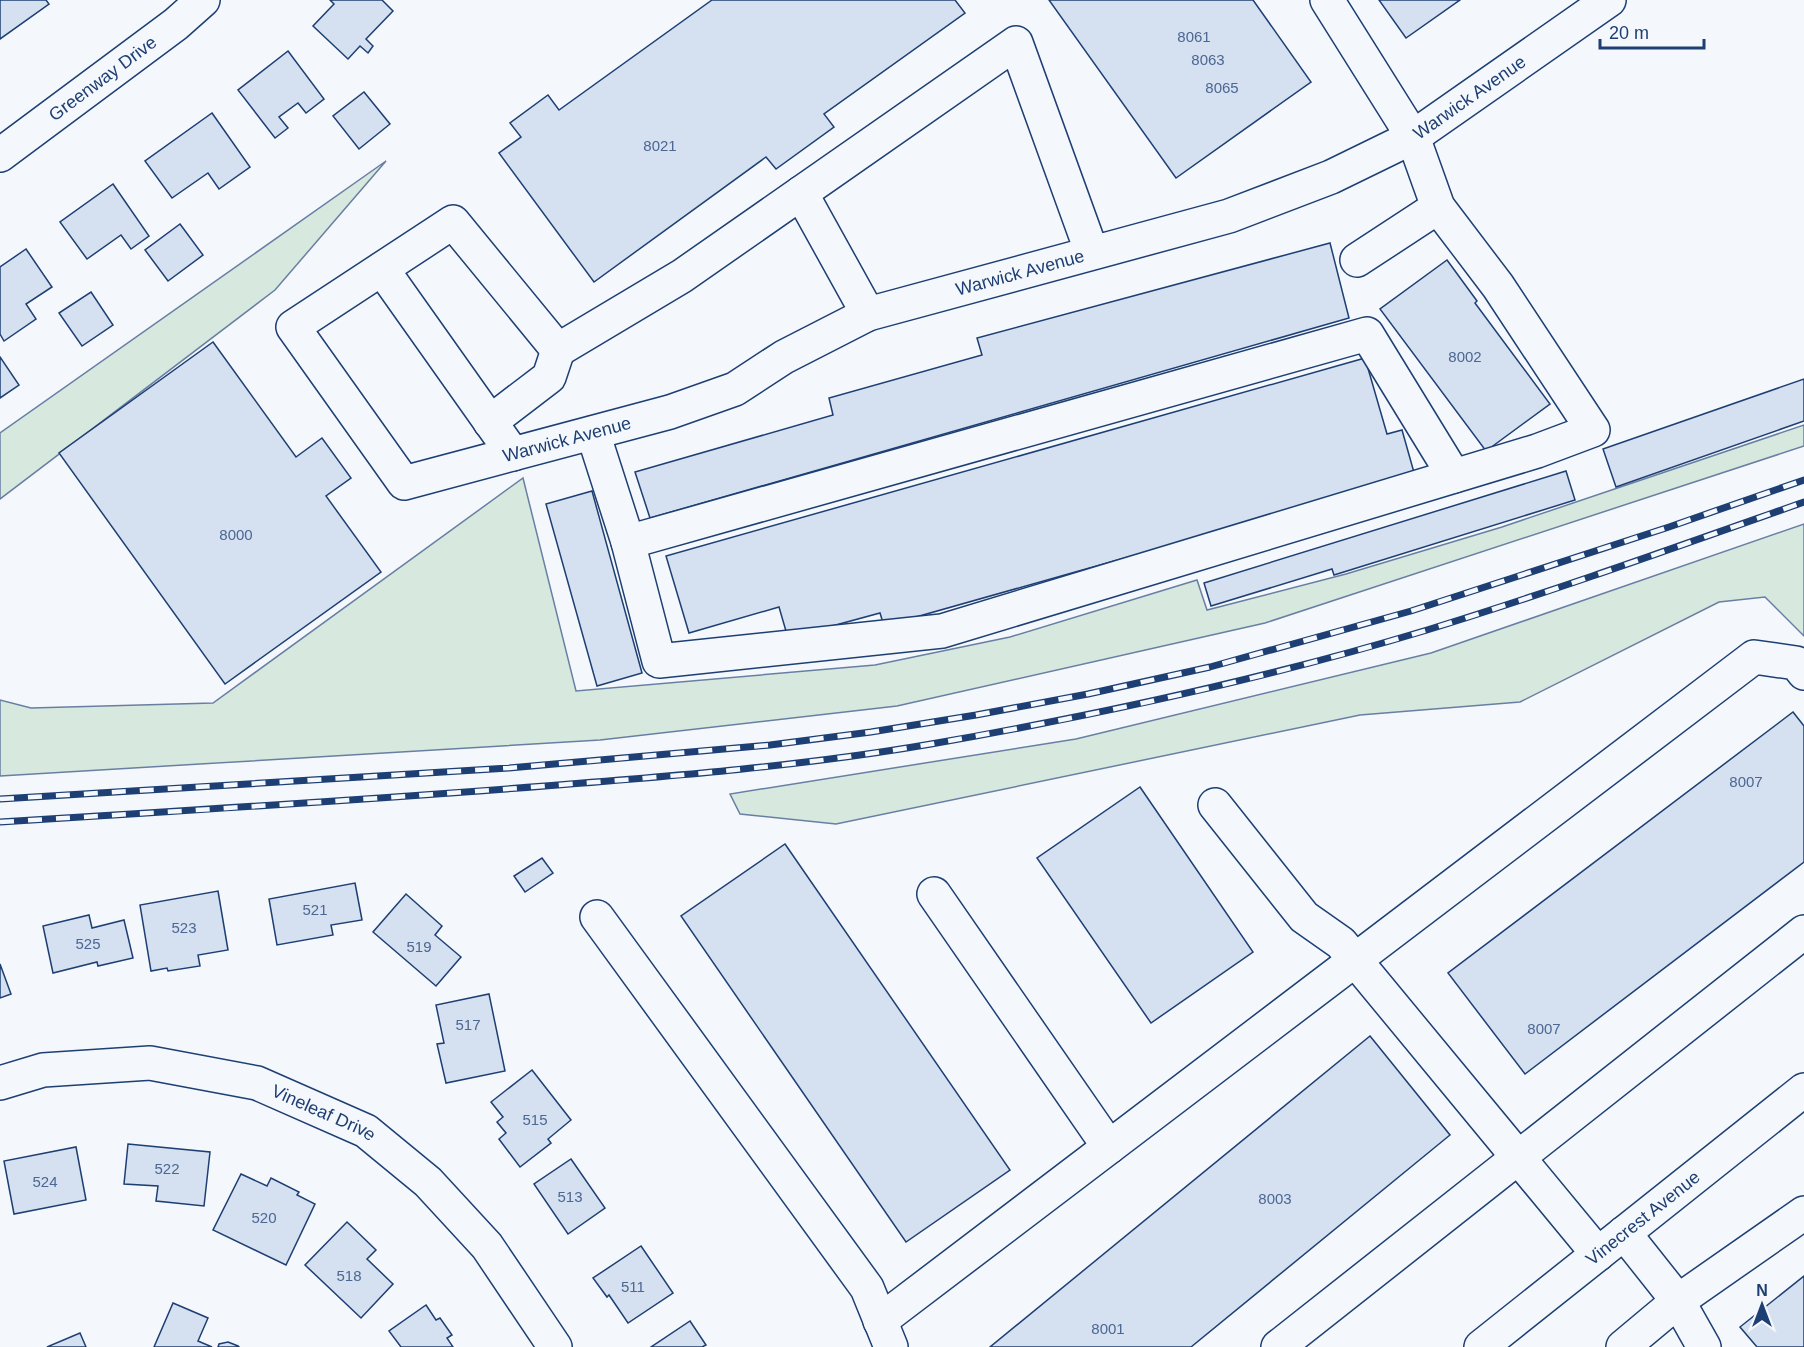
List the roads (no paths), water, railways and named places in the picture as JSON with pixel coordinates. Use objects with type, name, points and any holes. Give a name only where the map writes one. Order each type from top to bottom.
[{"type":"street","name":"Greenway Drive","points":[[0,155],[176,24],[203,0]]},
{"type":"street","points":[[593,433],[628,542],[659,661],[942,631],[1537,451],[1593,430],[1498,286],[1438,207],[1413,137],[1327,0]]},
{"type":"street","name":"Warwick Avenue","points":[[382,269],[293,327],[404,483],[670,412],[735,389],[784,357],[868,314],[1229,216],[1331,177],[1413,137],[1609,0]]},
{"type":"street","points":[[490,422],[549,377],[558,350],[682,276],[1016,43],[1092,253]]},
{"type":"street","points":[[801,193],[868,314]]},
{"type":"street","points":[[1357,260],[1438,207]]},
{"type":"street","points":[[513,454],[382,269],[453,222],[558,350]]},
{"type":"street","points":[[628,542],[1367,334],[1454,476]]},
{"type":"street","points":[[597,917],[867,1288],[886,1334],[1109,1147],[1754,657],[1796,663],[1804,673]]},
{"type":"street","points":[[1215,805],[1304,917],[1341,943],[1598,1254]]},
{"type":"street","points":[[934,894],[1109,1147]]},
{"type":"street","points":[[1278,1347],[1804,932]]},
{"type":"street","name":"Vineleaf Drive","points":[[0,1083],[44,1070],[150,1063],[256,1083],[366,1131],[428,1182],[487,1246],[555,1347]]},
{"type":"street","name":"Vinecrest Avenue","points":[[1481,1347],[1804,1090]]},
{"type":"street","points":[[1623,1347],[1678,1301],[1804,1213]]},
{"type":"street","points":[[1624,1233],[1678,1301],[1704,1347]]},
{"type":"railway","points":[[0,799],[509,768],[770,745],[976,715],[1088,694],[1210,667],[1411,611],[1669,527],[1804,480]]},
{"type":"railway","points":[[0,822],[341,801],[738,770],[931,744],[1056,721],[1181,694],[1366,648],[1522,600],[1804,502]]}]
